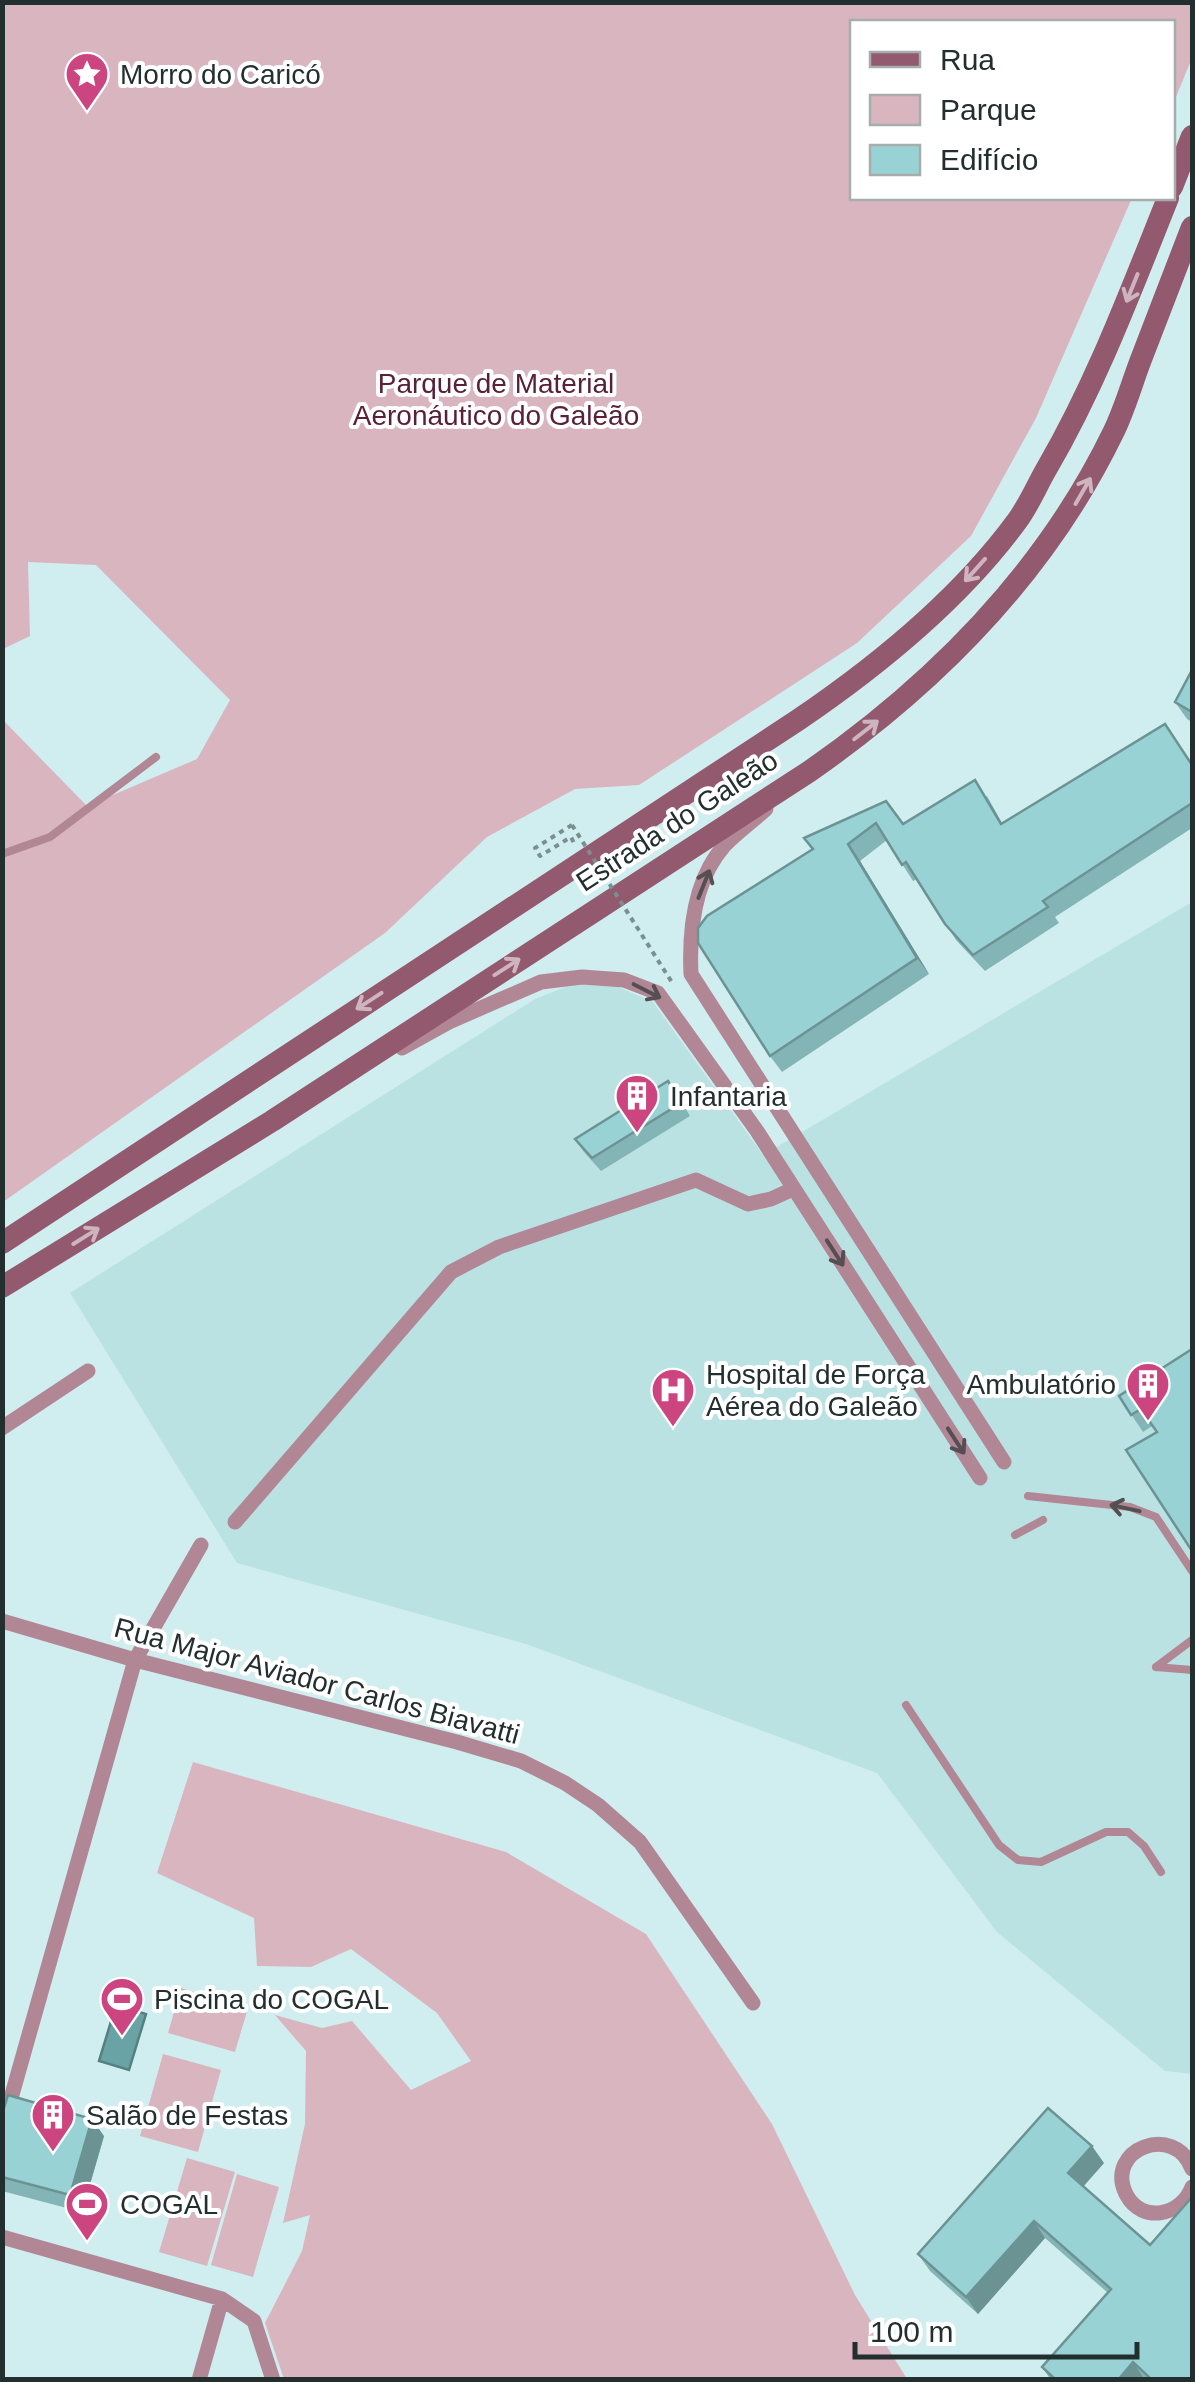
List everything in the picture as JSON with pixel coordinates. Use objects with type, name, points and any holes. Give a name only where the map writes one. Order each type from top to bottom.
[{"type":"main road","points":[[1175,178],[1192,136]]},
{"type":"main road","name":"Estrada do Galeão","points":[[2,1243],[811,711],[896,645],[976,572],[1019,518],[1076,418],[1109,347],[1167,200]]},
{"type":"main road","name":"Estrada do Galeão","points":[[2,1287],[272,1121],[868,730],[962,646],[1034,564],[1062,524],[1115,429],[1192,226]]},
{"type":"street","points":[[810,771],[723,847],[706,877],[694,911],[691,974],[1004,1462]]},
{"type":"street","points":[[272,1121],[451,1021],[540,982],[582,976],[624,980],[658,993],[758,1132],[980,1478]]},
{"type":"street","points":[[235,1522],[451,1272],[499,1246],[696,1180],[748,1204],[794,1189]]},
{"type":"street","points":[[2,1428],[88,1371]]},
{"type":"street","points":[[2,2130],[135,1660],[200,1545]]},
{"type":"street","name":"Rua Major Aviador Carlos Biavatti","points":[[2,1620],[135,1660],[522,1761],[565,1783],[640,1842],[753,2003]]},
{"type":"street","points":[[1192,2169],[1190,2161],[1172,2146],[1148,2144],[1128,2158],[1122,2181],[1132,2202],[1153,2213],[1176,2209],[1185,2202],[1192,2187]]},
{"type":"street","points":[[2,2236],[222,2299],[254,2320],[273,2380]]},
{"type":"street","points":[[199,2380],[222,2299]]},
{"type":"lane","points":[[2,854],[50,838],[156,757]]},
{"type":"lane","points":[[1028,1496],[1130,1507],[1156,1517],[1192,1571]]},
{"type":"lane","points":[[1014,1535],[1043,1520]]},
{"type":"lane","points":[[1192,1640],[1156,1667],[1192,1670]]},
{"type":"lane","points":[[906,1705],[999,1845],[1018,1860],[1041,1862],[1106,1832],[1128,1832],[1144,1846],[1161,1872]]},
{"type":"path","points":[[570,837],[540,856],[536,848],[572,825],[674,984]]},
{"type":"shaded area","name":"Hospital de Força Aérea do Galeão","points":[[1192,902],[1192,2074],[1165,2071],[997,1932],[877,1773],[526,1644],[237,1563],[70,1293],[535,999],[573,984],[618,987],[653,1002],[763,1155]]},
{"type":"shaded area","name":"Piscina do COGAL","points":[[116,2005],[146,2014],[129,2070],[99,2061]]},
{"type":"green space","name":"Parque de Material Aeronáutico do Galeão","points":[[3,3],[1192,3],[1192,58],[1175,99],[1175,20],[850,20],[850,200],[1131,200],[1036,418],[971,536],[857,643],[639,785],[575,789],[487,837],[385,933],[3,1202],[2,719],[87,806],[197,759],[230,700],[96,565],[28,562],[30,636],[3,649]]},
{"type":"green space","points":[[193,1762],[506,1852],[646,1934],[772,2124],[855,2295],[907,2379],[284,2379],[265,2323],[302,2251],[310,2215],[283,2223],[305,2124],[306,2051],[275,2015],[322,2028],[352,2021],[411,2090],[471,2061],[437,2013],[351,1949],[311,1967],[257,1966],[254,1918],[157,1873]]},
{"type":"green space","points":[[181,1988],[248,2008],[235,2052],[168,2033]]},
{"type":"green space","points":[[163,2054],[221,2070],[198,2152],[140,2136]]},
{"type":"green space","points":[[187,2158],[235,2172],[207,2266],[159,2252]]},
{"type":"green space","points":[[237,2174],[279,2187],[253,2277],[211,2265]]},
{"type":"building","points":[[1192,670],[1192,712],[1175,702]]},
{"type":"building","points":[[1165,724],[1192,765],[1192,803],[1043,901],[1048,907],[973,955],[945,924],[876,823],[848,844],[917,958],[770,1056],[698,943],[698,928],[707,916],[813,849],[804,838],[886,801],[903,824],[975,780],[1001,824]]},
{"type":"building","points":[[668,1081],[681,1103],[592,1158],[575,1139]]},
{"type":"building","points":[[1192,1349],[1192,1551],[1126,1450],[1157,1432],[1141,1409],[1131,1415],[1119,1396]]},
{"type":"building","name":"Salão de Festas","points":[[8,2095],[92,2119],[70,2195],[2,2177],[2,2114]]},
{"type":"building","points":[[1048,2108],[1092,2146],[1068,2173],[1150,2245],[1192,2197],[1192,2380],[1152,2380],[1133,2362],[1118,2380],[1056,2380],[1042,2367],[1111,2289],[1034,2221],[966,2297],[918,2254]]},
{"type":"place","name":"Morro do Caricó","points":[[87,112]]},
{"type":"place","name":"Infantaria","points":[[637,1134]]},
{"type":"place","name":"Ambulatório","points":[[1148,1422]]},
{"type":"place","name":"Hospital de Força Aérea do Galeão","points":[[673,1428]]},
{"type":"place","name":"Piscina do COGAL","points":[[122,2037]]},
{"type":"place","name":"Salão de Festas","points":[[53,2153]]},
{"type":"place","name":"COGAL","points":[[87,2242]]}]
